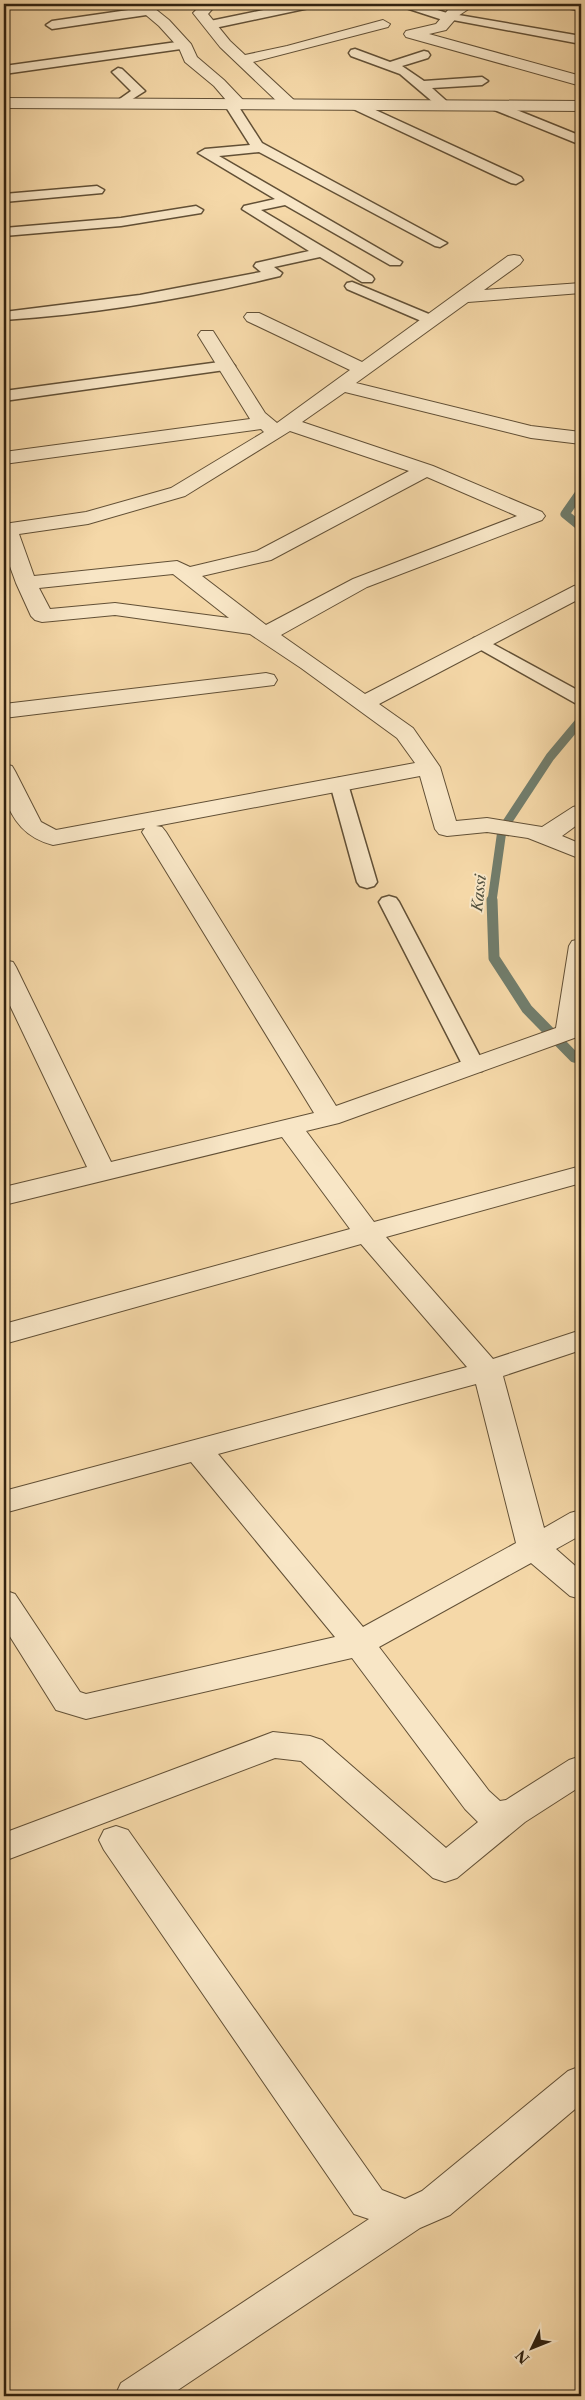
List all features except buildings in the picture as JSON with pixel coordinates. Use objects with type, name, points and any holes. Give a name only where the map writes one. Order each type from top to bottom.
[{"type":"street","points":[[204,4],[208,6],[200,12],[210,25],[242,60],[289,104]]},
{"type":"street","points":[[469,4],[450,17],[441,27],[411,34],[581,81]]},
{"type":"street","points":[[564,4],[581,7]]},
{"type":"street","points":[[145,7],[164,23],[184,45],[190,59],[219,83],[234,104]]},
{"type":"street","points":[[242,60],[289,50],[383,24]]},
{"type":"street","points":[[4,103],[581,106]]},
{"type":"street","points":[[207,335],[258,416],[276,427],[426,470],[535,516],[360,583],[260,632],[115,609],[42,616],[38,604],[26,583],[6,530],[88,518],[178,492],[276,427],[341,385],[514,260]]},
{"type":"street","points":[[463,297],[581,288]]},
{"type":"street","points":[[252,317],[363,369]]},
{"type":"street","points":[[341,385],[531,432],[581,438]]},
{"type":"street","points":[[4,458],[276,427]]},
{"type":"street","points":[[186,574],[264,556],[426,470]]},
{"type":"street","points":[[26,583],[177,567],[260,632],[309,663],[405,733],[429,767],[447,829],[487,825],[533,832],[581,852]]},
{"type":"street","points":[[364,703],[581,590]]},
{"type":"street","points":[[4,712],[266,680]]},
{"type":"street","points":[[4,771],[31,826],[53,838],[429,767]]},
{"type":"street","points":[[544,837],[581,812]]},
{"type":"street","points":[[154,832],[330,1117]]},
{"type":"street","points":[[4,1196],[330,1117],[568,1032],[577,1009],[581,953]]},
{"type":"street","points":[[4,967],[103,1172]]},
{"type":"street","points":[[288,1127],[367,1233],[486,1372],[533,1547],[581,1588]]},
{"type":"street","points":[[4,1334],[581,1174]]},
{"type":"street","points":[[4,1502],[486,1372],[581,1340]]},
{"type":"street","points":[[198,1450],[359,1644],[477,1800],[493,1815],[513,1813]]},
{"type":"street","points":[[4,1602],[68,1701],[86,1707],[359,1644],[581,1520]]},
{"type":"street","points":[[4,1847],[273,1745],[310,1749],[445,1868],[513,1813],[581,1769]]},
{"type":"street","points":[[116,1840],[368,2202],[406,2216]]},
{"type":"street","points":[[135,2396],[406,2216],[436,2203],[581,2082]]},
{"type":"lane","points":[[210,25],[309,4]]},
{"type":"lane","points":[[408,4],[450,17],[581,40]]},
{"type":"lane","points":[[52,25],[145,7]]},
{"type":"lane","points":[[4,70],[184,45]]},
{"type":"lane","points":[[355,53],[404,71],[445,105]]},
{"type":"lane","points":[[390,66],[424,55]]},
{"type":"lane","points":[[118,72],[140,91],[120,103]]},
{"type":"lane","points":[[420,85],[482,81]]},
{"type":"lane","points":[[234,104],[257,146],[440,242]]},
{"type":"lane","points":[[356,105],[516,180]]},
{"type":"lane","points":[[497,106],[581,141]]},
{"type":"lane","points":[[261,148],[205,153],[394,262]]},
{"type":"lane","points":[[4,198],[97,190]]},
{"type":"lane","points":[[287,200],[249,209],[367,279]]},
{"type":"lane","points":[[4,232],[121,222],[196,210]]},
{"type":"lane","points":[[4,316],[52,312],[227,284],[275,273],[261,266],[322,252]]},
{"type":"lane","points":[[352,286],[431,320]]},
{"type":"lane","points":[[4,396],[226,366]]},
{"type":"lane","points":[[480,642],[581,699]]},
{"type":"lane","points":[[339,784],[367,882]]},
{"type":"lane","points":[[389,902],[474,1066]]},
{"type":"waterway","name":"Kassi","points":[[581,491],[565,514],[581,527]]},
{"type":"waterway","name":"Kassi","points":[[492,901],[502,830],[550,757],[581,720]]},
{"type":"waterway","name":"Kassi","points":[[492,901],[494,958],[527,1009],[574,1057],[581,1059]]}]
